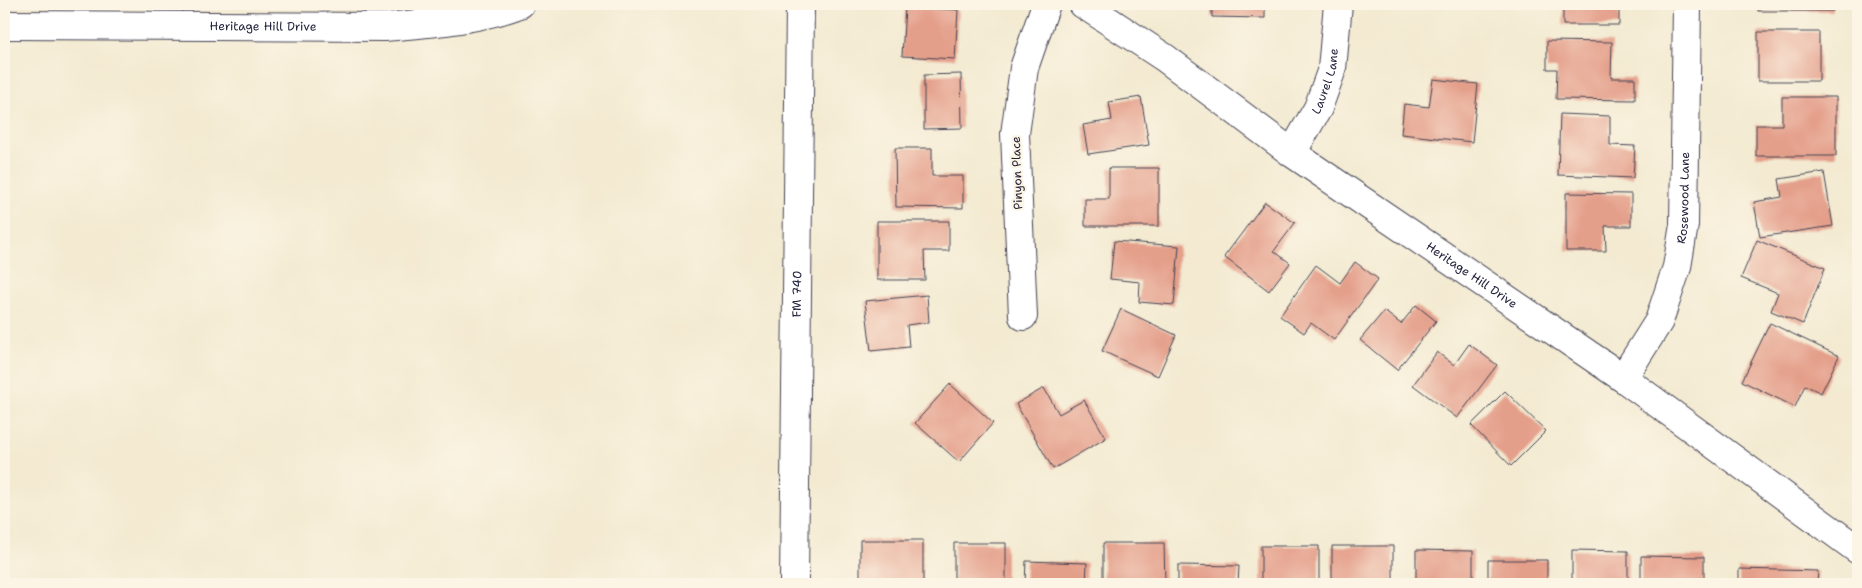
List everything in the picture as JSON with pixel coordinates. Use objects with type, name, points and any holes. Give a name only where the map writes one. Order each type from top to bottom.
[{"type":"street","name":"Heritage Hill Drive","points":[[4,25],[229,15],[385,27],[441,22],[497,12],[520,4]]},
{"type":"street","name":"FM 740","points":[[794,584],[800,4]]},
{"type":"street","name":"Pinyon Place","points":[[1023,316],[1015,134],[1024,68],[1046,4]]},
{"type":"street","name":"Heritage Hill Drive","points":[[1083,4],[1165,58],[1292,152],[1623,378],[1858,550]]},
{"type":"street","name":"Laurel Lane","points":[[1292,152],[1318,108],[1332,69],[1338,4]]},
{"type":"street","name":"Rosewood Lane","points":[[1623,378],[1659,321],[1677,267],[1684,225],[1687,4]]},
{"type":"building","points":[[1212,4],[1265,4],[1265,18],[1212,17]]},
{"type":"building","points":[[1563,4],[1619,4],[1619,25],[1563,25]]},
{"type":"building","points":[[1758,4],[1833,4],[1833,11],[1758,11]]},
{"type":"building","points":[[905,7],[958,10],[955,59],[902,56]]},
{"type":"building","points":[[1758,32],[1819,32],[1819,81],[1758,81]]},
{"type":"building","points":[[1547,41],[1612,42],[1611,78],[1635,78],[1635,100],[1556,99],[1557,69],[1547,69]]},
{"type":"building","points":[[961,74],[962,128],[924,129],[924,75]]},
{"type":"building","points":[[1433,79],[1478,84],[1472,142],[1401,134],[1404,104],[1429,107]]},
{"type":"building","points":[[1141,97],[1149,145],[1088,154],[1083,125],[1112,120],[1109,102]]},
{"type":"building","points":[[1782,97],[1836,97],[1836,156],[1756,156],[1756,125],[1782,125]]},
{"type":"building","points":[[1560,114],[1610,116],[1610,145],[1635,146],[1633,178],[1558,175]]},
{"type":"building","points":[[895,148],[932,148],[932,176],[963,176],[963,208],[896,207]]},
{"type":"building","points":[[1109,168],[1159,168],[1159,226],[1085,226],[1085,199],[1109,199]]},
{"type":"building","points":[[1824,172],[1833,226],[1760,237],[1754,202],[1782,197],[1779,179]]},
{"type":"building","points":[[1566,193],[1631,194],[1631,226],[1605,226],[1606,251],[1566,251]]},
{"type":"building","points":[[1265,202],[1295,223],[1274,251],[1290,263],[1269,291],[1224,257]]},
{"type":"building","points":[[877,221],[949,221],[949,251],[924,251],[925,280],[877,280]]},
{"type":"building","points":[[1757,240],[1825,268],[1803,324],[1771,311],[1778,293],[1741,278]]},
{"type":"building","points":[[1114,241],[1179,246],[1174,305],[1139,302],[1140,282],[1110,279]]},
{"type":"building","points":[[1355,262],[1378,279],[1334,340],[1311,323],[1304,333],[1280,316],[1316,265],[1340,283]]},
{"type":"building","points":[[927,295],[929,322],[907,325],[909,347],[871,351],[865,301]]},
{"type":"building","points":[[1416,305],[1436,321],[1397,370],[1360,340],[1384,311],[1401,324]]},
{"type":"building","points":[[1121,309],[1176,335],[1158,376],[1102,351]]},
{"type":"building","points":[[1770,323],[1839,356],[1821,393],[1805,385],[1795,407],[1742,381]]},
{"type":"building","points":[[1469,344],[1497,365],[1457,418],[1413,385],[1437,352],[1454,365]]},
{"type":"building","points":[[950,384],[993,423],[959,462],[915,423]]},
{"type":"building","points":[[1044,388],[1059,414],[1084,400],[1106,438],[1053,469],[1016,404]]},
{"type":"building","points":[[1505,391],[1546,431],[1511,466],[1471,425]]},
{"type":"building","points":[[860,540],[923,540],[923,583],[860,584]]},
{"type":"building","points":[[954,543],[1006,543],[1006,584],[954,584]]},
{"type":"building","points":[[1103,543],[1164,543],[1165,584],[1127,584],[1126,579],[1103,579]]},
{"type":"building","points":[[1261,546],[1319,546],[1319,584],[1261,582]]},
{"type":"building","points":[[1332,546],[1393,546],[1393,584],[1332,584]]},
{"type":"building","points":[[1416,550],[1473,551],[1473,584],[1416,583]]},
{"type":"building","points":[[1572,550],[1628,551],[1628,584],[1572,584]]},
{"type":"building","points":[[1641,556],[1704,557],[1704,584],[1641,584]]},
{"type":"building","points":[[1488,560],[1547,560],[1547,584],[1488,584]]},
{"type":"building","points":[[1026,561],[1087,563],[1086,584],[1025,584]]},
{"type":"building","points":[[1178,565],[1239,566],[1238,584],[1178,584]]},
{"type":"building","points":[[1739,569],[1818,571],[1817,584],[1739,584]]}]
